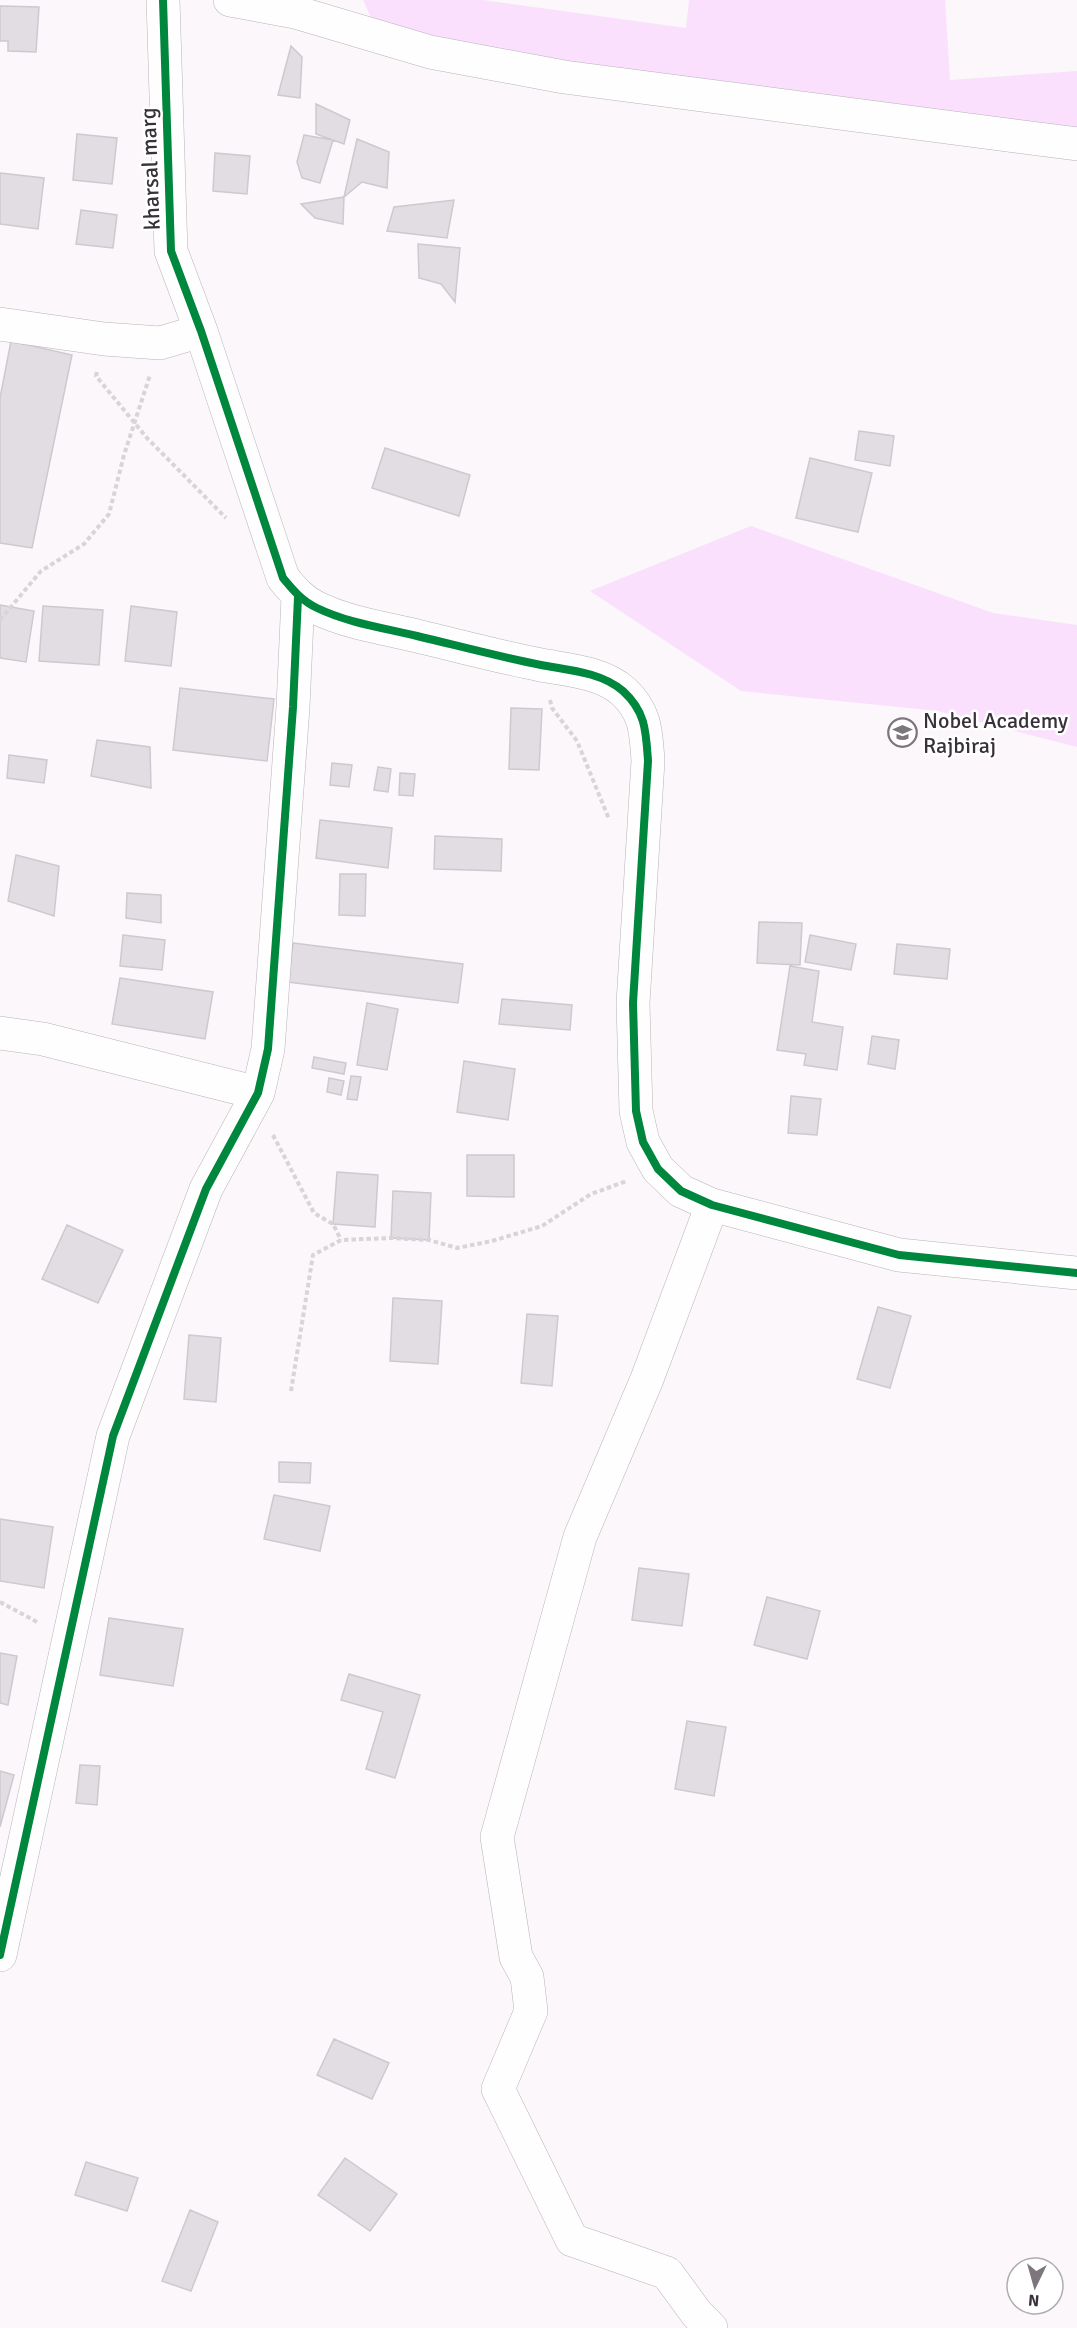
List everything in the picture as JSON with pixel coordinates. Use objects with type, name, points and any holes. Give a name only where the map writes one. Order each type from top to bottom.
[{"type":"street","name":"kharsal marg","points":[[163,0],[171,251],[201,331],[283,578],[298,597]]},
{"type":"street","points":[[230,0],[295,12],[430,52],[564,77],[1077,144]]},
{"type":"street","points":[[0,324],[104,339],[160,343],[201,331]]},
{"type":"street","points":[[0,1955],[113,1436],[206,1189],[258,1093],[268,1049],[292,719],[298,597],[317,608],[360,622],[540,665],[584,672],[622,691],[637,708],[645,725],[648,761],[633,1003],[636,1111],[643,1142],[658,1169],[681,1191],[712,1204],[899,1255],[1077,1273]]},
{"type":"street","points":[[0,1033],[43,1039],[258,1093]]},
{"type":"street","points":[[711,2328],[697,2314],[667,2273],[572,2240],[498,2089],[531,2011],[526,1977],[516,1957],[497,1837],[580,1537],[647,1379],[712,1204]]},
{"type":"path","points":[[104,339],[96,376],[134,423],[229,522]]},
{"type":"path","points":[[0,620],[40,571],[84,544],[109,514],[134,423],[160,343]]},
{"type":"path","points":[[540,665],[552,708],[577,741],[611,824]]},
{"type":"path","points":[[258,1093],[274,1137],[314,1213],[333,1224],[341,1240]]},
{"type":"path","points":[[291,1391],[313,1255],[341,1240],[391,1238],[429,1240],[457,1248],[492,1241],[542,1226],[591,1194],[658,1169]]},
{"type":"shaded area","points":[[363,0],[483,0],[686,28],[689,0],[945,0],[950,80],[1077,71],[1077,144],[380,37]]},
{"type":"shaded area","points":[[751,526],[993,613],[1077,625],[1077,747],[938,711],[741,691],[590,591]]},
{"type":"building","points":[[0,6],[39,7],[36,52],[8,51],[8,41],[0,41]]},
{"type":"building","points":[[291,46],[302,57],[300,98],[278,95]]},
{"type":"building","points":[[316,104],[350,120],[344,144],[316,134]]},
{"type":"building","points":[[77,134],[117,138],[112,184],[73,180]]},
{"type":"building","points":[[304,135],[333,140],[320,183],[302,178],[297,162]]},
{"type":"building","points":[[357,139],[389,152],[387,188],[362,182],[344,197]]},
{"type":"building","points":[[215,153],[250,156],[247,194],[213,191]]},
{"type":"building","points":[[0,173],[44,178],[38,229],[0,224]]},
{"type":"building","points":[[344,197],[343,224],[315,218],[301,204]]},
{"type":"building","points":[[454,200],[447,238],[387,231],[394,207]]},
{"type":"building","points":[[81,210],[117,215],[113,248],[76,244]]},
{"type":"building","points":[[418,244],[460,248],[455,302],[441,284],[419,278]]},
{"type":"building","points":[[11,341],[72,355],[32,548],[0,543],[0,398]]},
{"type":"building","points":[[859,431],[894,436],[890,466],[855,460]]},
{"type":"building","points":[[385,448],[470,475],[459,516],[372,488]]},
{"type":"building","points":[[810,458],[872,473],[858,532],[796,518]]},
{"type":"building","points":[[0,605],[34,611],[26,662],[0,658]]},
{"type":"building","points":[[43,606],[103,610],[99,665],[39,661]]},
{"type":"building","points":[[131,606],[177,612],[171,666],[125,661]]},
{"type":"building","points":[[180,688],[274,699],[267,761],[173,750]]},
{"type":"building","points":[[511,708],[542,709],[539,770],[509,769]]},
{"type":"building","points":[[97,740],[150,747],[151,788],[91,776]]},
{"type":"building","points":[[9,755],[47,760],[44,783],[7,778]]},
{"type":"building","points":[[332,763],[352,765],[349,787],[330,785]]},
{"type":"building","points":[[378,767],[391,769],[388,792],[374,790]]},
{"type":"building","points":[[400,773],[415,774],[413,796],[399,795]]},
{"type":"building","points":[[320,820],[392,828],[388,868],[316,858]]},
{"type":"building","points":[[435,836],[502,839],[501,871],[434,869]]},
{"type":"building","points":[[16,855],[59,866],[54,916],[8,901]]},
{"type":"building","points":[[340,874],[366,874],[365,916],[339,915]]},
{"type":"building","points":[[127,893],[161,895],[161,923],[126,918]]},
{"type":"building","points":[[759,922],[802,923],[800,965],[757,963]]},
{"type":"building","points":[[123,935],[165,940],[162,970],[120,966]]},
{"type":"building","points":[[810,935],[856,944],[851,970],[805,962]]},
{"type":"building","points":[[293,943],[463,964],[458,1003],[288,982]]},
{"type":"building","points":[[897,944],[950,949],[947,979],[894,974]]},
{"type":"building","points":[[790,966],[819,971],[812,1022],[843,1027],[837,1070],[804,1065],[806,1054],[777,1050]]},
{"type":"building","points":[[120,978],[213,992],[205,1039],[112,1024]]},
{"type":"building","points":[[502,999],[572,1005],[570,1030],[499,1024]]},
{"type":"building","points":[[367,1003],[398,1009],[387,1070],[357,1065]]},
{"type":"building","points":[[872,1036],[899,1040],[895,1069],[868,1064]]},
{"type":"building","points":[[314,1057],[346,1063],[344,1074],[312,1068]]},
{"type":"building","points":[[464,1061],[515,1069],[508,1120],[457,1112]]},
{"type":"building","points":[[351,1076],[361,1077],[357,1100],[347,1099]]},
{"type":"building","points":[[329,1078],[344,1081],[341,1095],[327,1092]]},
{"type":"building","points":[[791,1096],[821,1099],[817,1135],[788,1133]]},
{"type":"building","points":[[467,1155],[514,1155],[514,1197],[467,1196]]},
{"type":"building","points":[[337,1172],[378,1175],[375,1227],[333,1224]]},
{"type":"building","points":[[393,1191],[431,1193],[429,1240],[391,1238]]},
{"type":"building","points":[[67,1225],[123,1250],[98,1303],[42,1279]]},
{"type":"building","points":[[393,1298],[442,1301],[438,1364],[390,1361]]},
{"type":"building","points":[[878,1307],[911,1316],[890,1388],[857,1379]]},
{"type":"building","points":[[527,1314],[558,1316],[552,1386],[521,1383]]},
{"type":"building","points":[[189,1335],[221,1338],[216,1402],[184,1399]]},
{"type":"building","points":[[279,1462],[311,1463],[310,1483],[279,1482]]},
{"type":"building","points":[[274,1495],[330,1506],[320,1551],[264,1539]]},
{"type":"building","points":[[0,1519],[53,1527],[44,1588],[0,1581]]},
{"type":"building","points":[[639,1568],[689,1574],[682,1626],[632,1620]]},
{"type":"building","points":[[767,1597],[820,1611],[807,1659],[754,1645]]},
{"type":"building","points":[[109,1618],[183,1629],[173,1686],[100,1675]]},
{"type":"building","points":[[0,1653],[17,1656],[8,1705],[0,1703]]},
{"type":"building","points":[[349,1674],[420,1695],[395,1778],[366,1769],[383,1712],[341,1700]]},
{"type":"building","points":[[687,1721],[726,1727],[714,1796],[675,1789]]},
{"type":"building","points":[[80,1765],[100,1766],[97,1805],[76,1803]]},
{"type":"building","points":[[0,1771],[14,1775],[0,1827]]},
{"type":"building","points":[[334,2039],[389,2063],[372,2099],[317,2075]]},
{"type":"building","points":[[345,2158],[397,2194],[370,2231],[318,2195]]},
{"type":"building","points":[[86,2162],[138,2178],[127,2211],[75,2195]]},
{"type":"building","points":[[190,2210],[218,2222],[191,2291],[162,2281]]},
{"type":"cycle path","points":[[163,0],[171,251],[201,331],[283,578],[307,602],[341,618],[595,676],[623,691],[631,699],[640,715],[645,732],[648,761],[633,1003],[636,1111],[643,1142],[658,1169],[681,1191],[712,1205],[899,1255],[1077,1273]]},
{"type":"cycle path","points":[[0,1955],[113,1436],[206,1189],[258,1093],[268,1049],[293,707],[298,597]]},
{"type":"place","name":"Nobel Academy Rajbiraj","points":[[902,733]]}]
